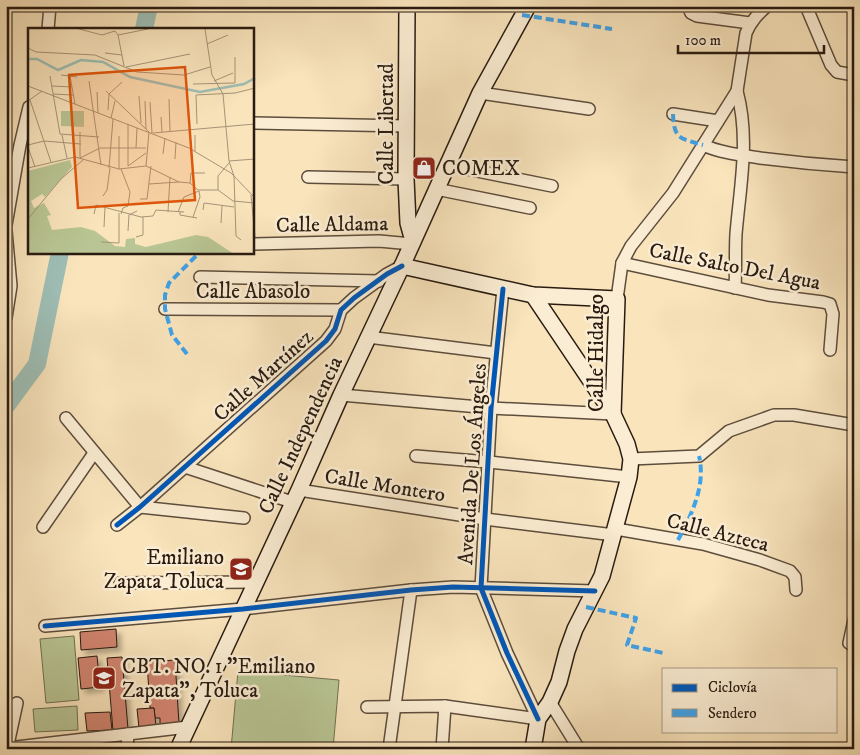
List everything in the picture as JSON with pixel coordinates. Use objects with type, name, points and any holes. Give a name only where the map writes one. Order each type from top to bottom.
[{"type":"main road","name":"Calle Libertad","points":[[407,6],[406,180],[408,223],[412,243]]},
{"type":"main road","name":"Calle Independencia","points":[[178,749],[480,94],[528,6]]},
{"type":"main road","points":[[402,266],[533,295],[616,300]]},
{"type":"main road","points":[[533,295],[613,414]]},
{"type":"main road","name":"Calle Hidalgo","points":[[538,719],[550,702],[559,682],[567,651],[602,576],[629,477],[631,459],[627,444],[613,414],[616,300]]},
{"type":"main road","points":[[533,749],[538,719]]},
{"type":"street","points":[[48,28],[50,6]]},
{"type":"street","points":[[688,6],[691,13],[697,16],[750,24]]},
{"type":"street","name":"Calle Hidalgo","points":[[616,300],[622,264],[631,246],[673,193],[737,92],[743,46],[750,24],[767,6]]},
{"type":"street","points":[[806,6],[831,65],[837,72],[854,75]]},
{"type":"street","points":[[735,288],[736,232],[744,155],[744,121],[737,92]]},
{"type":"street","points":[[480,94],[589,108]]},
{"type":"street","points":[[6,225],[28,111]]},
{"type":"street","points":[[673,114],[718,121]]},
{"type":"street","points":[[254,124],[406,126]]},
{"type":"street","points":[[703,145],[713,149],[744,155],[814,165],[854,168]]},
{"type":"street","points":[[447,166],[552,186]]},
{"type":"street","points":[[308,177],[406,180]]},
{"type":"street","points":[[436,189],[530,208]]},
{"type":"street","points":[[6,231],[10,272],[6,318]]},
{"type":"street","name":"Calle Aldama","points":[[254,244],[387,241],[412,243]]},
{"type":"street","name":"Calle Salto Del Agua","points":[[622,264],[735,288],[830,304],[833,314],[830,350]]},
{"type":"street","name":"Calle Martínez","points":[[117,525],[140,508],[326,341],[335,329],[341,310],[354,298],[402,266]]},
{"type":"street","points":[[200,277],[379,281]]},
{"type":"street","name":"Avenida De Los Ángeles","points":[[503,289],[491,408],[481,588],[507,653],[538,719]]},
{"type":"street","name":"Calle Abasolo","points":[[165,309],[341,310]]},
{"type":"street","points":[[368,337],[496,353]]},
{"type":"street","points":[[341,395],[491,408],[613,414]]},
{"type":"street","points":[[631,459],[698,456],[729,431],[774,415],[794,415],[854,425]]},
{"type":"street","points":[[66,418],[140,508],[244,518]]},
{"type":"street","points":[[43,527],[94,453]]},
{"type":"street","points":[[416,456],[629,477]]},
{"type":"street","name":"Calle Montero","points":[[186,467],[296,496],[485,519],[615,532]]},
{"type":"street","name":"Calle Azteca","points":[[615,532],[703,544],[760,560],[790,571],[795,577],[796,590]]},
{"type":"street","points":[[120,584],[256,582]]},
{"type":"street","points":[[45,626],[242,609],[454,587],[595,591]]},
{"type":"street","points":[[389,749],[411,590]]},
{"type":"street","points":[[854,620],[849,640],[849,643],[854,646]]},
{"type":"street","points":[[550,702],[578,749]]},
{"type":"street","points":[[17,703],[8,749],[77,744],[128,734],[188,727]]},
{"type":"street","points":[[442,749],[445,706]]},
{"type":"street","points":[[367,707],[445,706],[538,719]]},
{"type":"street","points":[[127,749],[128,734]]},
{"type":"green space","points":[[74,636],[79,700],[46,703],[40,639]]},
{"type":"green space","points":[[238,671],[339,680],[333,749],[231,749]]},
{"type":"green space","points":[[77,706],[78,730],[35,732],[33,709]]},
{"type":"building","points":[[116,629],[117,647],[81,650],[80,632]]},
{"type":"building","points":[[97,656],[100,687],[81,689],[78,658]]},
{"type":"building","points":[[122,657],[128,729],[113,731],[107,658]]},
{"type":"building","points":[[175,660],[179,724],[160,725],[160,718],[155,718],[154,708],[150,708],[147,662]]},
{"type":"building","points":[[154,708],[156,726],[139,728],[137,709]]},
{"type":"building","points":[[110,712],[112,730],[87,731],[85,713]]},
{"type":"waterway","points":[[144,28],[149,6]]},
{"type":"waterway","points":[[6,406],[37,364],[60,254]]},
{"type":"marked path","points":[[522,15],[612,29]]},
{"type":"marked path","points":[[673,114],[675,129],[680,137],[703,145]]},
{"type":"marked path","points":[[187,354],[172,335],[165,309],[165,295],[169,283],[198,254]]},
{"type":"marked path","points":[[678,540],[693,510],[699,488],[701,478],[699,456]]},
{"type":"marked path","points":[[586,607],[636,618],[627,645],[663,653]]},
{"type":"cycle path","points":[[117,525],[140,507],[326,341],[335,329],[341,310],[354,298],[387,274],[402,266]]},
{"type":"cycle path","points":[[503,289],[491,408],[481,588],[507,653],[538,719]]},
{"type":"cycle path","points":[[45,626],[243,609],[453,587],[595,591]]},
{"type":"place","name":"COMEX","points":[[424,168]]},
{"type":"place","name":"Emiliano Zapata Toluca","points":[[241,569]]},
{"type":"place","name":"CBT. NO. 1 \"Emiliano Zapata\", Toluca","points":[[104,678]]}]
